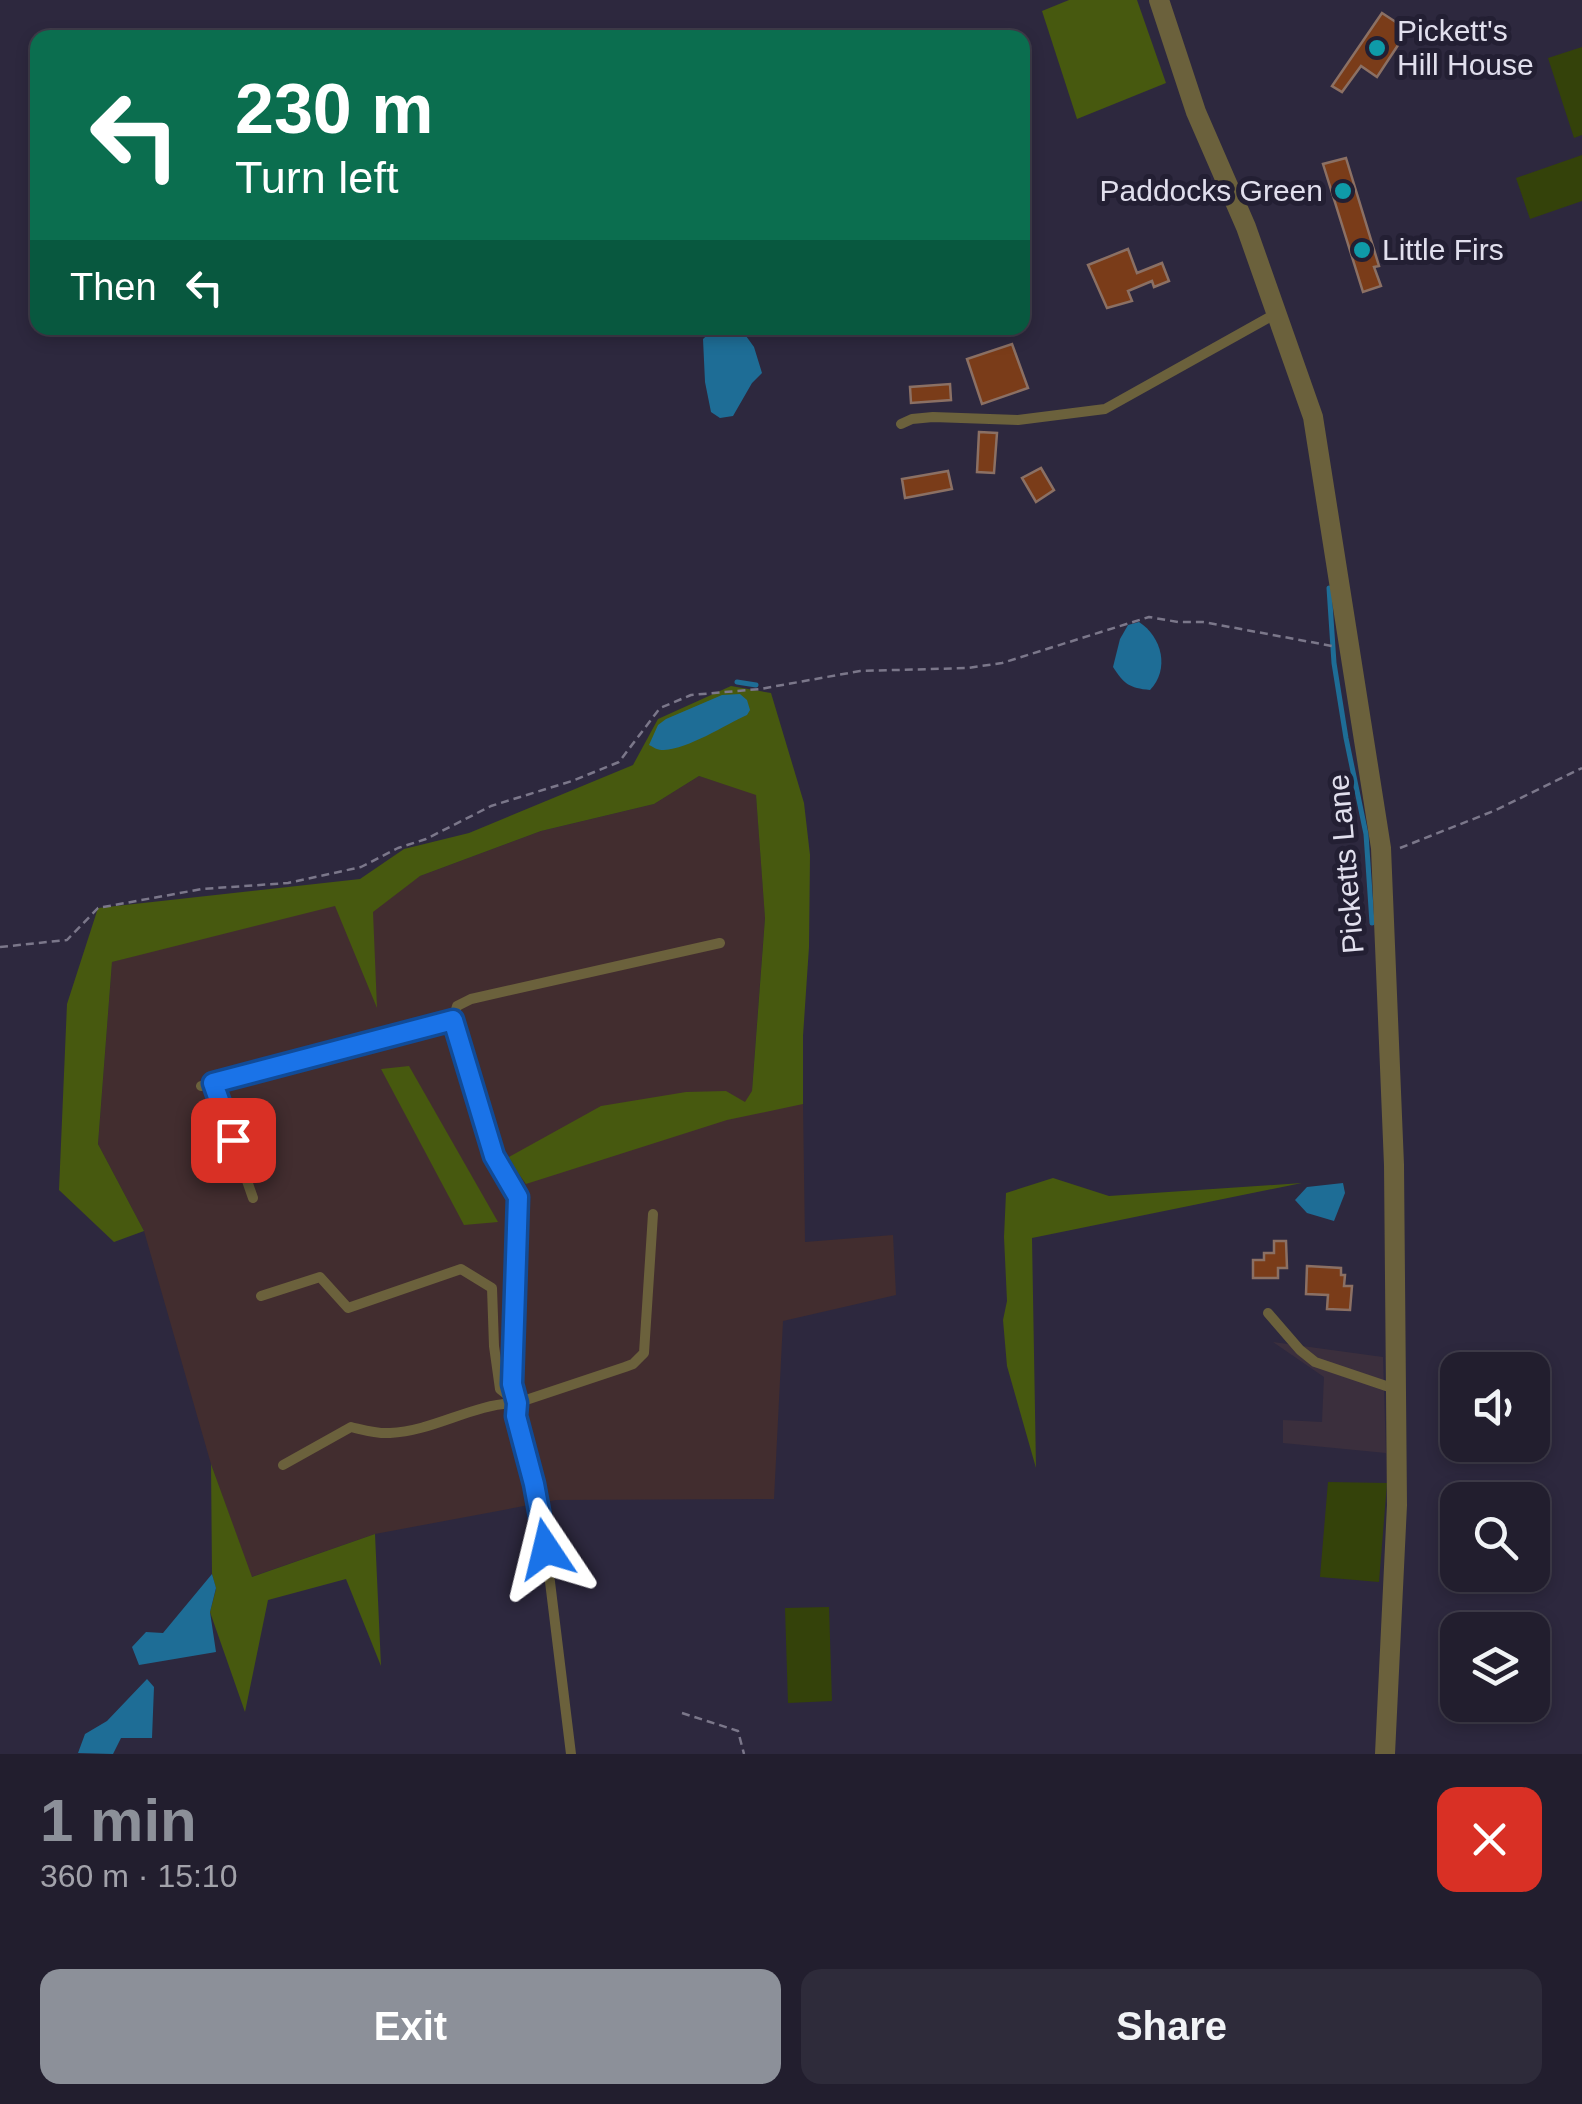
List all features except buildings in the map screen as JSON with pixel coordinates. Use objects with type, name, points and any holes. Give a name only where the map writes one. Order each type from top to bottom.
[{"type":"street","name":"Picketts Lane","points":[[1160,0],[1196,112],[1246,227],[1313,417],[1381,848],[1394,1165],[1397,1504],[1385,1754]]},
{"type":"lane","points":[[901,424],[933,417],[1018,420],[1105,409],[1276,313]]},
{"type":"lane","points":[[571,1754],[546,1549],[512,1384],[518,1197],[494,1156],[453,1020],[457,1006],[471,999],[720,944]]},
{"type":"lane","points":[[253,1198],[207,1085],[453,1020]]},
{"type":"lane","points":[[283,1465],[350,1427],[379,1433],[412,1431],[497,1403],[517,1403],[633,1364],[644,1354],[653,1214]]},
{"type":"lane","points":[[261,1296],[320,1277],[348,1308],[460,1269],[492,1288],[500,1390],[517,1403]]},
{"type":"lane","points":[[1268,1313],[1315,1362],[1396,1390]]},
{"type":"path","points":[[0,947],[67,940],[98,908],[202,889],[288,883],[361,868],[491,806],[619,762],[660,708],[691,695],[760,689],[860,671],[968,668],[1002,662],[1149,617],[1203,622],[1330,646]]},
{"type":"path","points":[[1398,849],[1496,810],[1582,768]]},
{"type":"path","points":[[682,1712],[738,1731],[744,1754]]},
{"type":"shaded area","points":[[699,776],[756,794],[765,917],[752,1090],[803,1104],[805,1242],[893,1235],[896,1295],[783,1321],[774,1499],[556,1500],[375,1534],[251,1577],[211,1464],[144,1231],[98,1144],[112,962],[420,876],[541,831],[654,804]]},
{"type":"shaded area","points":[[1273,1342],[1383,1357],[1386,1453],[1283,1443],[1283,1420],[1322,1422],[1324,1377]]},
{"type":"green space","points":[[1069,0],[1137,0],[1166,83],[1077,119],[1042,11]]},
{"type":"green space","points":[[1582,47],[1582,135],[1574,138],[1548,58]]},
{"type":"green space","points":[[1582,155],[1582,201],[1530,219],[1516,178]]},
{"type":"green space","points":[[731,686],[771,693],[804,803],[810,855],[803,1104],[727,1120],[526,1184],[507,1158],[601,1106],[686,1092],[726,1091],[745,1102],[752,1091],[765,918],[756,795],[699,776],[654,804],[541,831],[420,876],[373,912],[377,1008],[335,906],[112,962],[98,1144],[144,1231],[114,1242],[59,1190],[67,1004],[98,908],[360,879],[404,849],[469,833],[633,765],[658,719]]},
{"type":"green space","points":[[409,1066],[498,1222],[464,1225],[381,1069]]},
{"type":"green space","points":[[1053,1178],[1109,1196],[1302,1183],[1032,1238],[1036,1468],[1007,1366],[1003,1320],[1007,1301],[1006,1193]]},
{"type":"green space","points":[[211,1464],[252,1577],[375,1534],[381,1666],[346,1579],[268,1600],[245,1712],[210,1612],[216,1589],[212,1574]]},
{"type":"green space","points":[[1328,1482],[1387,1483],[1379,1582],[1320,1577]]},
{"type":"green space","points":[[829,1607],[832,1701],[788,1703],[785,1608]]},
{"type":"water","points":[[707,335],[745,335],[754,347],[762,373],[733,416],[720,418],[711,412],[703,339]]},
{"type":"water","points":[[1139,622],[1153,636],[1161,654],[1160,673],[1150,690],[1128,684],[1113,667],[1128,625]]},
{"type":"water","points":[[740,694],[747,700],[747,715],[684,746],[664,750],[649,745],[658,725],[666,719],[722,695]]},
{"type":"water","points":[[1343,1183],[1345,1193],[1334,1221],[1307,1213],[1295,1200],[1307,1187]]},
{"type":"water","points":[[212,1574],[216,1588],[210,1612],[216,1652],[139,1665],[132,1647],[146,1632],[163,1633]]},
{"type":"water","points":[[147,1679],[154,1687],[152,1738],[121,1738],[113,1754],[78,1753],[85,1734],[107,1721]]},
{"type":"waterway","points":[[1329,588],[1334,663],[1366,834],[1372,923]]},
{"type":"waterway","points":[[737,682],[756,685]]},
{"type":"place","name":"Pickett's Hill House","points":[[1377,48]]},
{"type":"place","name":"Paddocks Green","points":[[1343,191]]},
{"type":"place","name":"Little Firs","points":[[1362,250]]},
{"type":"route","points":[[233,1140],[213,1083],[453,1020],[494,1156],[518,1197],[512,1384],[546,1549]]}]
